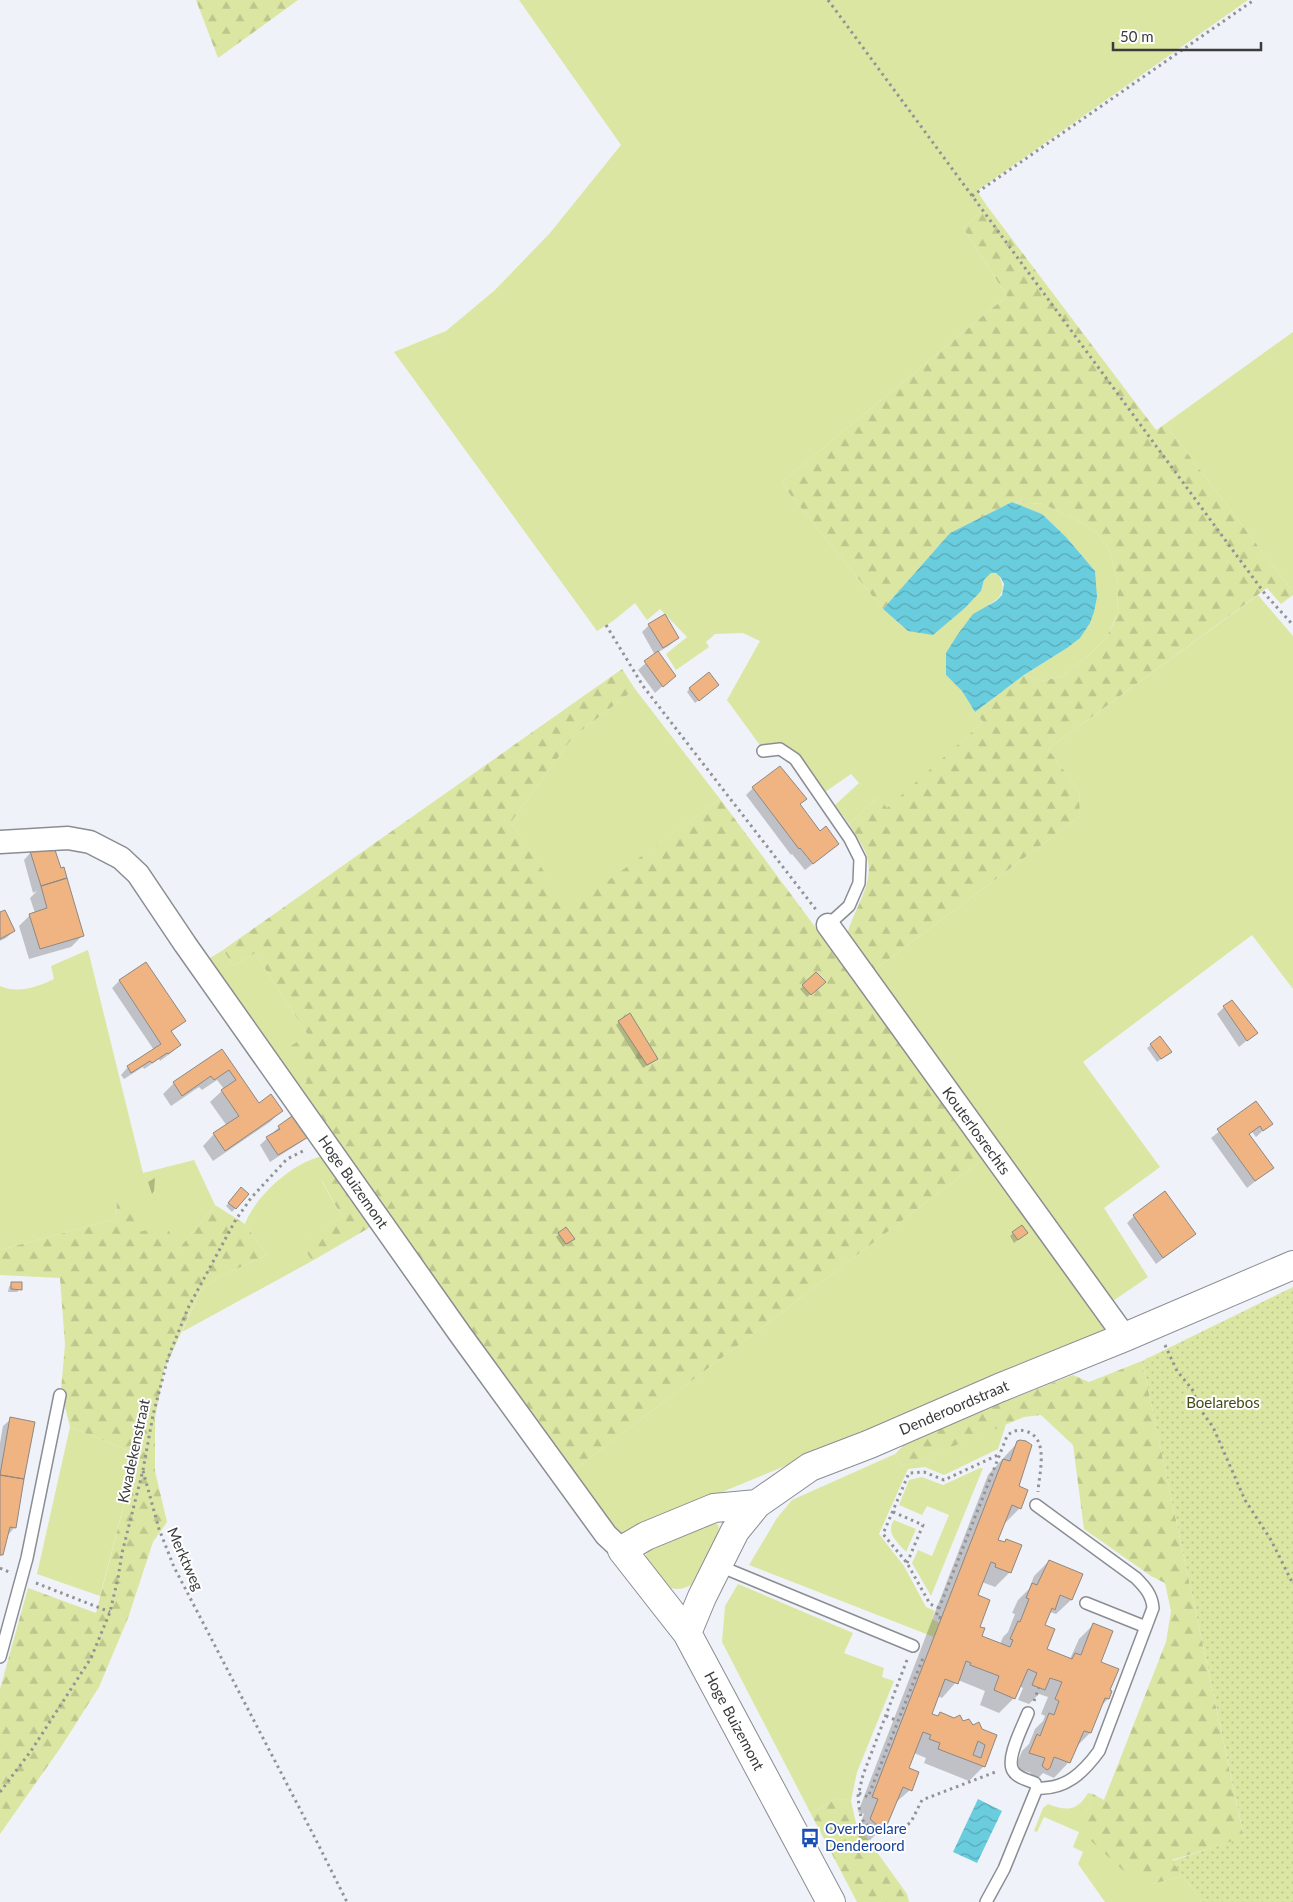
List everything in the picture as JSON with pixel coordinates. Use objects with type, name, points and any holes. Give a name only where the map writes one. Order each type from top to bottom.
[{"type":"street","name":"Hoge Buizemont","points":[[0,842],[68,838],[90,842],[121,858],[138,874],[185,944],[460,1334],[606,1535],[622,1550],[686,1633],[831,1902]]},
{"type":"street","name":"Kouterlosrechts","points":[[828,925],[1125,1337]]},
{"type":"street","name":"Denderoordstraat","points":[[686,1633],[717,1565],[735,1531],[757,1504],[810,1467],[1125,1337],[1293,1265]]},
{"type":"street","points":[[622,1550],[646,1536],[714,1508],[757,1504]]},
{"type":"lane","points":[[763,751],[780,749],[794,758],[850,839],[860,859],[859,883],[849,906],[828,925]]},
{"type":"lane","points":[[0,1657],[26,1558],[60,1395]]},
{"type":"lane","points":[[1036,1505],[1136,1578],[1153,1599],[1153,1608],[1099,1751],[1086,1769],[1065,1783],[1051,1789],[1036,1788]]},
{"type":"lane","points":[[717,1565],[913,1646]]},
{"type":"lane","points":[[1086,1603],[1146,1627]]},
{"type":"lane","points":[[986,1902],[1004,1869],[1036,1788],[1035,1783],[1017,1776],[1010,1766],[1010,1758],[1028,1713]]},
{"type":"path","points":[[828,0],[1265,594],[1293,625]]},
{"type":"path","points":[[972,196],[1254,0]]},
{"type":"path","points":[[606,625],[644,686],[828,925]]},
{"type":"path","name":"Kwadekenstraat","points":[[0,1792],[31,1751],[91,1658],[110,1612],[122,1553],[143,1470],[153,1415],[168,1358],[188,1308],[235,1221],[263,1184],[287,1159],[324,1140]]},
{"type":"path","points":[[1154,1324],[1177,1371],[1192,1389],[1200,1409],[1213,1427],[1245,1500],[1270,1540],[1293,1584]]},
{"type":"path","points":[[941,1618],[936,1616],[1007,1436],[1018,1430],[1025,1430],[1036,1437],[1042,1448],[1036,1505]]},
{"type":"path","points":[[940,1608],[930,1604],[907,1563],[883,1534],[909,1473],[924,1472],[944,1480],[1000,1454]]},
{"type":"path","name":"Merktweg","points":[[143,1470],[159,1529],[174,1567],[316,1838],[347,1902]]},
{"type":"path","points":[[893,1512],[923,1525],[907,1563]]},
{"type":"path","points":[[46,1587],[110,1612]]},
{"type":"path","points":[[913,1646],[863,1775],[859,1793],[861,1817],[866,1824],[881,1832],[890,1833],[902,1829],[910,1822],[922,1800],[1010,1766]]},
{"type":"path","points":[[859,1793],[868,1797],[926,1651]]},
{"type":"path","points":[[886,1716],[898,1721]]},
{"type":"green space","points":[[196,0],[298,0],[218,58]]},
{"type":"green space","points":[[519,0],[1248,0],[977,191],[987,206],[963,228],[1007,296],[782,482],[883,609],[908,631],[933,634],[965,608],[981,591],[984,580],[991,573],[996,573],[1002,582],[1001,594],[989,604],[946,675],[962,691],[983,722],[887,809],[878,797],[849,824],[835,805],[859,783],[851,774],[825,792],[800,757],[788,746],[780,744],[762,748],[727,700],[760,641],[743,633],[715,634],[706,642],[709,647],[676,670],[666,654],[687,637],[660,609],[647,620],[635,603],[597,631],[394,352],[446,331],[495,290],[550,233],[621,145]]},
{"type":"green space","points":[[987,206],[1156,430],[1165,424],[1293,592],[1293,595],[1281,604],[1267,588],[1048,749],[1079,791],[1080,816],[869,974],[846,941],[866,886],[868,874],[865,851],[849,824],[878,797],[887,808],[983,722],[975,712],[1024,675],[1041,681],[1061,677],[1088,656],[1106,638],[1117,616],[1118,584],[1109,549],[1096,532],[1077,520],[1043,504],[1012,502],[950,533],[883,609],[782,482],[1007,296],[963,228]]},
{"type":"green space","points":[[1293,332],[1293,592],[1165,424]]},
{"type":"green space","points":[[1012,502],[1043,504],[1077,520],[1096,532],[1109,549],[1118,584],[1117,615],[1106,638],[1088,656],[1061,677],[1041,681],[1024,675],[1067,648],[1095,571],[1066,537],[1042,514]]},
{"type":"green space","points":[[1258,595],[1293,636],[1293,989],[1252,935],[1083,1062],[1160,1167],[1104,1208],[1148,1277],[1113,1301],[869,974],[1080,816],[1079,791],[1048,749]]},
{"type":"green space","points":[[622,669],[635,689],[573,737],[511,822],[569,909],[720,799],[986,1157],[570,1473],[295,1090],[307,1082],[286,1049],[308,1035],[255,953],[234,966],[223,950]]},
{"type":"green space","points":[[635,689],[720,799],[569,910],[511,822],[573,737]]},
{"type":"green space","points":[[88,950],[143,1173],[194,1160],[215,1205],[178,1250],[137,1232],[125,1198],[117,1198],[116,1219],[0,1250],[0,986],[20,989],[48,982],[54,979],[51,966]]},
{"type":"green space","points":[[223,950],[234,966],[255,953],[308,1035],[307,1082],[295,1090],[210,958]]},
{"type":"green space","points":[[327,1155],[337,1170],[321,1180],[342,1217],[301,1241],[312,1261],[182,1332],[201,1289],[221,1276],[267,1255],[245,1224],[250,1213],[267,1191],[290,1171],[315,1158]]},
{"type":"green space","points":[[986,1157],[1107,1333],[618,1535],[570,1473]]},
{"type":"green space","points":[[337,1170],[374,1225],[312,1261],[300,1241],[342,1217],[321,1179]]},
{"type":"green space","points":[[117,1198],[125,1198],[134,1206],[137,1232],[167,1227],[178,1250],[215,1205],[245,1224],[267,1255],[221,1276],[201,1289],[164,1370],[155,1418],[155,1471],[167,1522],[153,1542],[128,1618],[99,1687],[61,1747],[0,1834],[0,1689],[28,1588],[96,1613],[137,1454],[70,1427],[61,1390],[65,1345],[60,1278],[0,1275],[0,1250],[116,1219]]},
{"type":"green space","name":"Boelarebos","points":[[1293,1287],[1293,1902],[1202,1902],[1172,1861],[1244,1837],[1142,1361]]},
{"type":"green space","points":[[1142,1361],[1244,1838],[1172,1860],[1183,1876],[1152,1884],[1126,1873],[1089,1839],[1086,1812],[1093,1794],[1104,1800],[1166,1642],[1171,1611],[1165,1583],[1151,1576],[1084,1529],[1073,1445],[1041,1415],[1024,1417],[906,1466],[900,1464],[895,1454],[912,1437],[1073,1375],[1089,1382]]},
{"type":"green space","points":[[1006,1424],[998,1449],[944,1475],[925,1467],[908,1469],[879,1534],[904,1566],[926,1607],[935,1611],[932,1619],[939,1623],[934,1637],[749,1565],[777,1518],[792,1500],[895,1454],[900,1464],[906,1466]]},
{"type":"green space","points":[[70,1427],[137,1454],[100,1596],[37,1574]]},
{"type":"green space","points":[[983,1468],[931,1596],[912,1563],[918,1550],[932,1556],[949,1515],[927,1506],[922,1515],[899,1505],[909,1480],[922,1477],[943,1485]]},
{"type":"green space","points":[[894,1520],[916,1529],[906,1552],[896,1541],[892,1533],[891,1529]]},
{"type":"green space","points":[[715,1521],[719,1527],[718,1536],[691,1585],[675,1589],[669,1587],[659,1578],[645,1559],[648,1548]]},
{"type":"green space","points":[[738,1584],[853,1633],[844,1653],[884,1668],[882,1677],[894,1681],[857,1772],[851,1801],[835,1798],[811,1814],[722,1642],[725,1606]]},
{"type":"green space","points":[[1088,1793],[1093,1794],[1086,1812],[1152,1884],[1183,1876],[1202,1902],[1105,1902],[1078,1864],[1083,1852],[1073,1847],[1079,1832],[1044,1817],[1037,1832],[1034,1831],[1043,1808],[1048,1804],[1066,1809],[1075,1807],[1080,1804]]},
{"type":"green space","points":[[835,1798],[851,1801],[856,1823],[907,1894],[909,1902],[857,1902],[811,1814]]},
{"type":"water","points":[[1012,502],[1042,514],[1066,537],[1095,571],[1097,597],[1090,623],[1080,638],[1024,675],[975,712],[962,691],[946,675],[946,653],[973,614],[996,601],[1002,595],[1004,584],[1001,578],[996,573],[991,573],[984,580],[981,591],[965,608],[933,635],[908,631],[883,609],[950,533]]},
{"type":"water","points":[[978,1799],[1002,1811],[977,1863],[953,1852]]},
{"type":"building","points":[[665,614],[679,638],[663,648],[648,624]]},
{"type":"building","points":[[658,651],[676,676],[663,687],[644,661]]},
{"type":"building","points":[[709,672],[719,685],[699,701],[689,688]]},
{"type":"building","points":[[780,766],[807,799],[800,804],[820,831],[826,826],[839,844],[813,864],[799,849],[752,787]]},
{"type":"building","points":[[53,844],[61,868],[64,867],[67,878],[41,886],[30,851]]},
{"type":"building","points":[[67,878],[84,936],[40,949],[29,914],[47,908],[41,886]]},
{"type":"building","points":[[5,910],[15,931],[0,939],[0,912]]},
{"type":"building","points":[[146,962],[186,1021],[171,1031],[181,1045],[152,1063],[150,1061],[131,1073],[127,1066],[161,1044],[119,980]]},
{"type":"building","points":[[816,972],[826,982],[811,995],[802,985]]},
{"type":"building","points":[[1232,1000],[1258,1033],[1247,1041],[1223,1006]]},
{"type":"building","points":[[630,1013],[658,1059],[647,1065],[618,1021]]},
{"type":"building","points":[[1160,1036],[1172,1052],[1161,1059],[1150,1044]]},
{"type":"building","points":[[222,1049],[259,1103],[271,1094],[283,1111],[225,1151],[213,1133],[239,1116],[221,1090],[236,1080],[229,1070],[214,1080],[211,1076],[182,1096],[173,1082]]},
{"type":"building","points":[[1256,1101],[1273,1124],[1263,1131],[1260,1126],[1249,1134],[1274,1168],[1255,1181],[1217,1129]]},
{"type":"building","points":[[295,1114],[310,1136],[278,1155],[266,1137],[280,1129],[278,1126]]},
{"type":"building","points":[[241,1187],[249,1194],[236,1209],[228,1203]]},
{"type":"building","points":[[1165,1191],[1196,1234],[1163,1258],[1133,1215]]},
{"type":"building","points":[[1022,1225],[1028,1233],[1018,1240],[1012,1232]]},
{"type":"building","points":[[566,1227],[575,1239],[566,1244],[558,1233]]},
{"type":"building","points":[[11,1282],[22,1282],[22,1290],[11,1289]]},
{"type":"building","points":[[10,1417],[35,1422],[24,1479],[0,1475]]},
{"type":"building","points":[[1017,1441],[1026,1441],[1032,1445],[1019,1486],[1028,1490],[1021,1509],[1012,1505],[998,1540],[1005,1542],[1006,1539],[1022,1545],[1011,1573],[995,1567],[996,1564],[991,1562],[978,1595],[990,1600],[980,1627],[985,1628],[982,1636],[1010,1647],[1013,1640],[1010,1639],[1018,1621],[1020,1622],[1029,1599],[1026,1598],[1032,1583],[1037,1585],[1049,1560],[1083,1574],[1072,1600],[1060,1595],[1055,1610],[1052,1608],[1045,1625],[1055,1629],[1047,1649],[1072,1659],[1075,1653],[1081,1655],[1093,1623],[1113,1631],[1101,1662],[1119,1669],[1110,1690],[1112,1691],[1109,1699],[1105,1698],[1091,1733],[1084,1731],[1070,1763],[1054,1757],[1050,1768],[1047,1770],[1042,1766],[1045,1758],[1029,1753],[1037,1734],[1040,1736],[1049,1713],[1054,1715],[1059,1701],[1055,1699],[1062,1682],[1050,1678],[1045,1690],[1032,1685],[1037,1673],[1028,1669],[1015,1699],[994,1690],[999,1676],[970,1665],[971,1663],[966,1661],[958,1684],[945,1679],[932,1714],[938,1716],[940,1712],[954,1718],[960,1715],[963,1721],[969,1719],[973,1725],[979,1722],[982,1729],[997,1735],[985,1767],[938,1749],[940,1743],[929,1739],[931,1735],[923,1732],[909,1768],[919,1772],[912,1791],[903,1787],[887,1825],[877,1825],[870,1819],[878,1799],[872,1797],[1003,1459],[1010,1461]],"holes":[[[978,1741],[985,1745],[981,1758],[973,1755]]]},
{"type":"building","points":[[0,1475],[24,1479],[16,1528],[10,1527],[3,1555],[0,1555]]},
{"type":"place","name":"Overboelare Denderoord","points":[[810,1838]]}]
